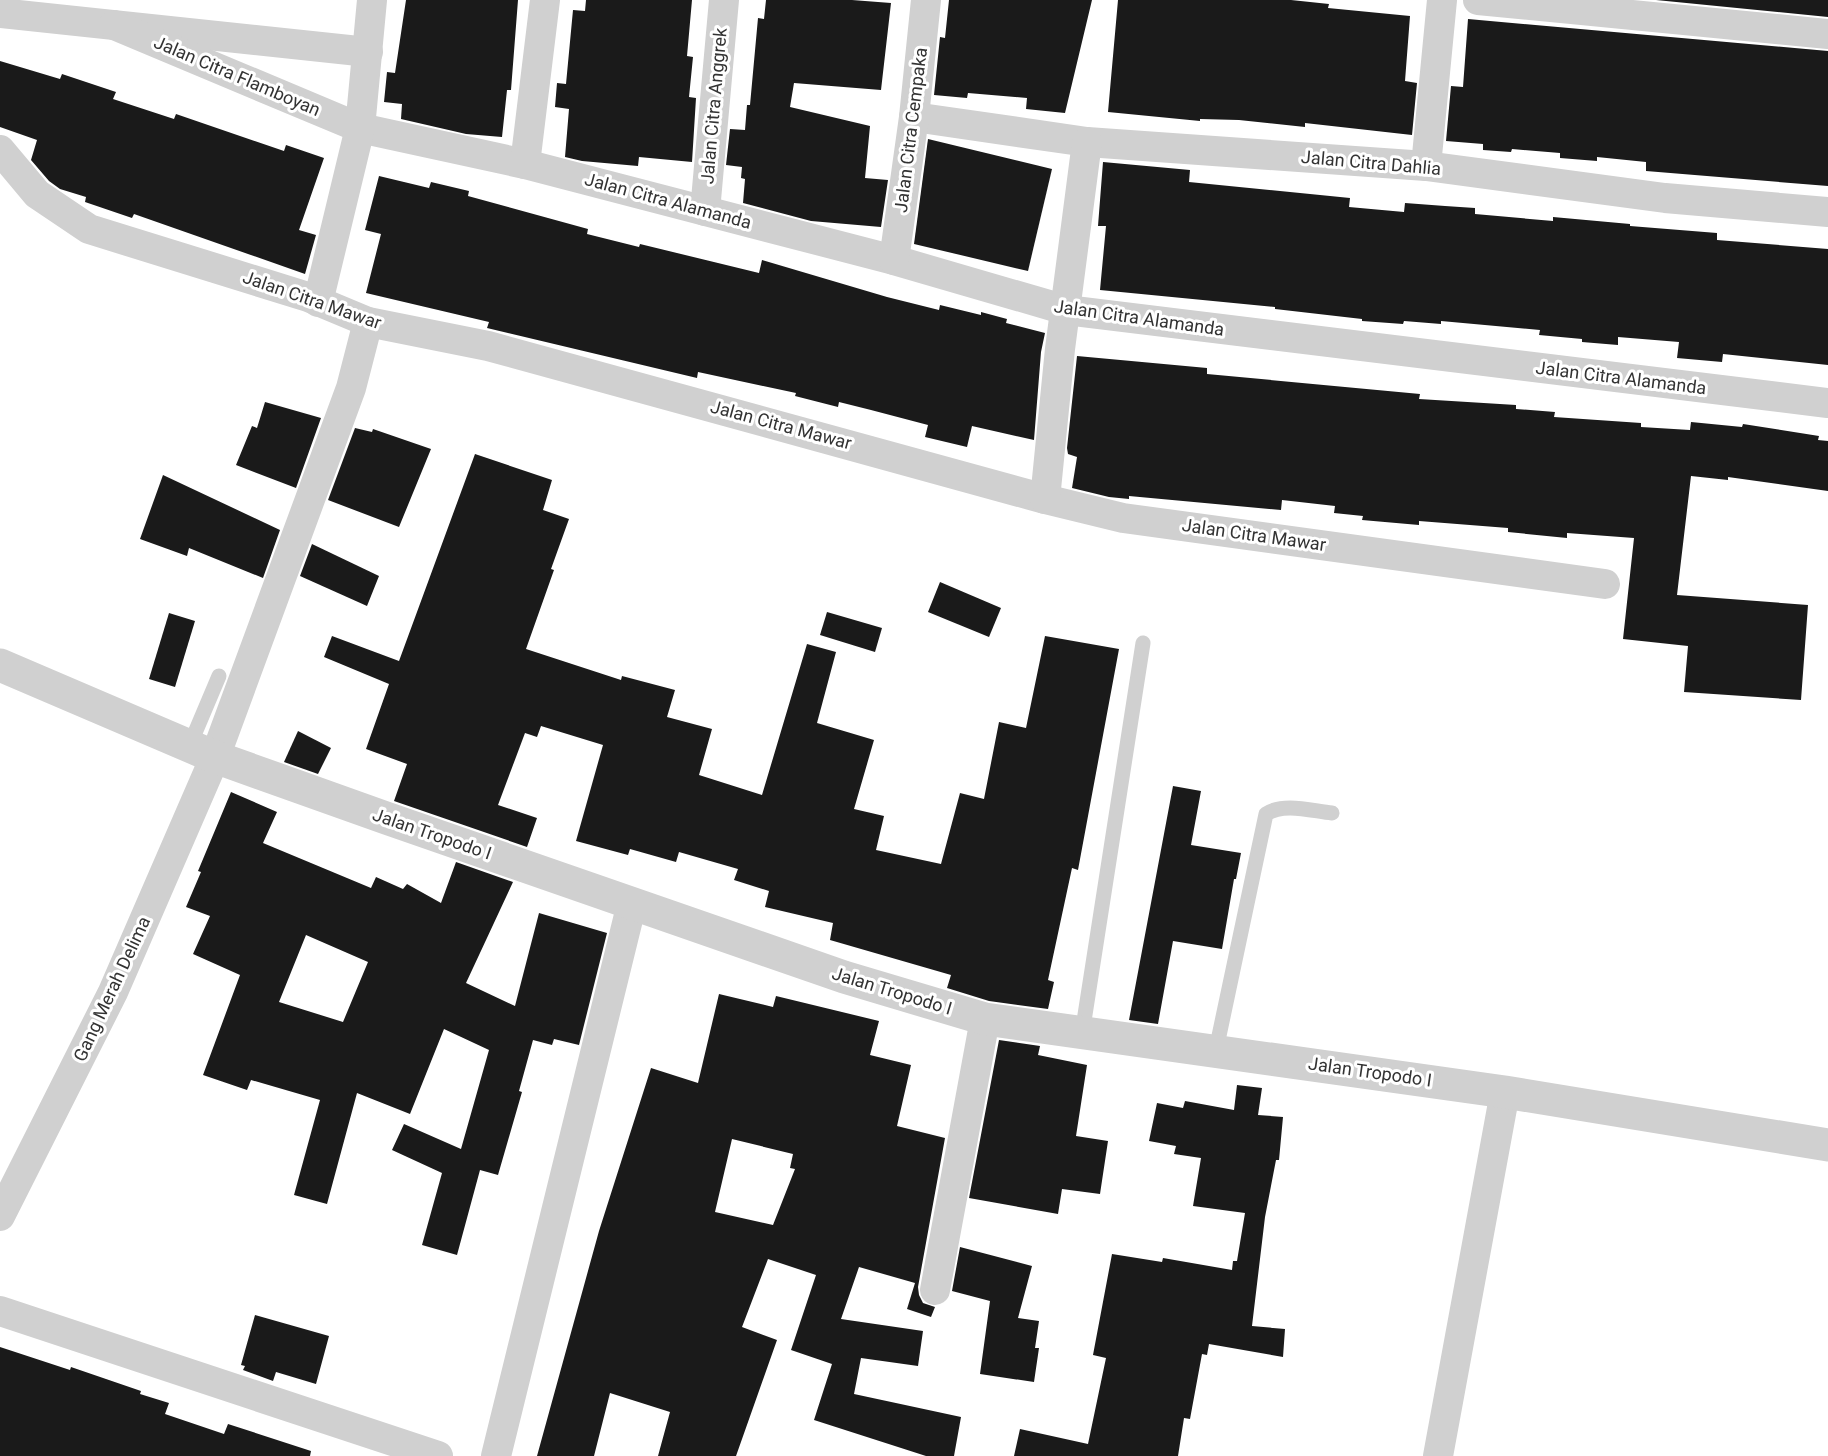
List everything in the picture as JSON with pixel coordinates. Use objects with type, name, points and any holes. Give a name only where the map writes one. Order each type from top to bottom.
[{"type":"street","points":[[318,302],[360,128],[372,0]]},
{"type":"street","points":[[525,164],[545,0]]},
{"type":"street","name":"Jalan Citra Anggrek","points":[[705,211],[724,0]]},
{"type":"street","name":"Jalan Citra Cempaka","points":[[894,260],[914,117],[926,0]]},
{"type":"street","points":[[1426,166],[1442,0]]},
{"type":"street","points":[[1478,0],[1828,34]]},
{"type":"street","name":"Jalan Citra Flamboyan","points":[[0,13],[368,52]]},
{"type":"street","name":"Jalan Citra Flamboyan","points":[[114,25],[360,128]]},
{"type":"street","name":"Jalan Citra Dahlia","points":[[914,117],[1087,142],[1426,166],[1665,198],[1828,212]]},
{"type":"street","name":"Jalan Citra Alamanda","points":[[360,128],[525,164],[894,260],[1066,310],[1828,403]]},
{"type":"street","points":[[1045,499],[1087,142]]},
{"type":"street","name":"Jalan Citra Mawar","points":[[0,150],[37,194],[89,229],[318,302],[368,322],[488,346],[1045,499],[1123,518],[1605,584]]},
{"type":"street","name":"Gang Merah Delima","points":[[0,1216],[113,992],[202,752],[351,388],[368,322]]},
{"type":"street","name":"Jalan Tropodo I","points":[[0,666],[202,752],[844,977],[985,1019],[1505,1092],[1828,1145]]},
{"type":"street","points":[[496,1456],[632,903]]},
{"type":"street","points":[[935,1290],[985,1019]]},
{"type":"street","points":[[1438,1456],[1505,1092]]},
{"type":"street","points":[[0,1311],[438,1456]]},
{"type":"lane","points":[[1082,1034],[1143,643]]},
{"type":"lane","points":[[202,752],[219,676]]},
{"type":"lane","points":[[1216,1050],[1266,814],[1279,808],[1332,813]]},
{"type":"building","points":[[406,0],[518,0],[511,90],[507,90],[502,137],[466,134],[401,119],[402,104],[384,102],[387,72],[395,73]]},
{"type":"building","points":[[586,0],[692,0],[687,56],[693,57],[689,97],[696,98],[692,162],[639,157],[638,166],[582,161],[565,157],[569,109],[555,107],[557,83],[566,84],[573,10],[585,11]]},
{"type":"building","points":[[766,0],[852,0],[891,3],[881,90],[794,83],[790,107],[870,126],[865,178],[888,180],[881,227],[811,221],[743,203],[745,179],[741,178],[742,167],[726,165],[730,129],[745,130],[747,105],[750,105],[758,18],[764,19]]},
{"type":"building","points":[[949,0],[1092,0],[1065,113],[1026,109],[1027,98],[968,93],[967,98],[934,95],[940,37],[945,38]]},
{"type":"building","points":[[1118,0],[1291,0],[1329,4],[1328,8],[1410,16],[1405,81],[1417,83],[1412,135],[1305,123],[1305,127],[1239,120],[1200,119],[1200,121],[1108,112]]},
{"type":"building","points":[[1656,0],[1828,0],[1828,17]]},
{"type":"building","points":[[1468,19],[1828,51],[1828,186],[1646,171],[1646,162],[1597,157],[1597,161],[1560,158],[1560,153],[1512,149],[1511,152],[1483,150],[1483,144],[1446,141],[1451,86],[1463,87]]},
{"type":"building","points":[[0,61],[60,79],[62,74],[116,92],[113,99],[174,119],[176,114],[284,151],[286,145],[324,158],[299,230],[316,235],[305,274],[134,214],[132,218],[85,202],[86,197],[60,189],[49,181],[31,160],[37,140],[0,127]]},
{"type":"building","points":[[928,139],[1052,169],[1028,271],[914,244]]},
{"type":"building","points":[[1103,162],[1190,170],[1189,182],[1350,198],[1349,207],[1404,212],[1405,203],[1475,208],[1475,214],[1553,221],[1553,217],[1630,224],[1630,226],[1717,233],[1717,240],[1828,249],[1828,365],[1723,354],[1722,362],[1677,358],[1679,342],[1618,337],[1618,345],[1582,342],[1582,339],[1539,335],[1540,330],[1441,321],[1441,324],[1404,321],[1403,324],[1362,321],[1362,319],[1275,309],[1275,307],[1100,290],[1106,226],[1098,226]]},
{"type":"building","points":[[379,176],[429,188],[431,182],[469,191],[468,196],[588,229],[587,234],[639,247],[640,244],[759,273],[762,260],[887,297],[939,310],[940,305],[981,315],[981,312],[1007,319],[1006,323],[1045,333],[1041,352],[1034,440],[972,426],[967,447],[925,437],[928,425],[871,410],[839,402],[838,407],[795,396],[796,393],[698,372],[697,378],[487,328],[489,322],[366,293],[381,234],[365,230]]},
{"type":"building","points":[[1077,356],[1207,368],[1207,374],[1420,394],[1419,399],[1516,405],[1516,409],[1555,412],[1554,417],[1641,423],[1641,427],[1690,430],[1691,422],[1742,427],[1743,424],[1819,436],[1818,440],[1828,441],[1828,491],[1728,477],[1728,480],[1691,476],[1677,595],[1808,605],[1801,700],[1684,692],[1688,646],[1623,639],[1634,538],[1567,533],[1567,538],[1508,532],[1508,528],[1419,521],[1419,525],[1362,520],[1363,516],[1334,513],[1335,506],[1282,500],[1281,510],[1129,496],[1129,499],[1109,497],[1072,488],[1077,457],[1068,454],[1067,448]]},
{"type":"building","points":[[265,402],[321,418],[296,488],[236,465],[252,426],[257,428]]},
{"type":"building","points":[[355,428],[372,432],[373,429],[431,449],[399,527],[328,500]]},
{"type":"building","points":[[475,454],[552,480],[543,510],[569,519],[526,649],[621,680],[622,676],[675,690],[667,717],[712,729],[699,775],[762,795],[807,644],[836,652],[817,723],[874,740],[854,809],[884,816],[876,850],[941,864],[960,793],[984,799],[999,722],[1026,728],[1045,636],[1119,649],[1078,870],[1072,868],[1048,980],[1054,982],[1048,1009],[989,1001],[947,988],[951,975],[830,940],[833,923],[765,907],[769,891],[734,880],[738,869],[679,852],[676,862],[630,849],[628,855],[576,841],[603,745],[541,726],[537,737],[525,733],[498,805],[537,818],[527,847],[394,801],[407,764],[366,749],[389,684],[324,657],[332,636],[399,661]]},
{"type":"building","points":[[163,475],[280,530],[263,578],[189,548],[187,556],[140,539]]},
{"type":"building","points":[[312,544],[379,576],[367,606],[300,576]]},
{"type":"building","points":[[940,582],[1001,608],[989,637],[928,612]]},
{"type":"building","points":[[827,612],[882,628],[875,652],[820,635]]},
{"type":"building","points":[[169,613],[195,621],[175,687],[149,679]]},
{"type":"building","points":[[298,731],[331,748],[318,774],[284,762]]},
{"type":"building","points":[[1173,786],[1201,791],[1191,845],[1241,853],[1236,879],[1234,879],[1222,949],[1173,941],[1158,1024],[1129,1020]]},
{"type":"building","points":[[231,792],[277,812],[263,843],[371,888],[376,877],[403,889],[407,884],[441,903],[456,862],[513,882],[466,983],[515,1006],[539,913],[607,933],[579,1045],[554,1039],[552,1045],[533,1040],[519,1091],[522,1092],[498,1175],[480,1170],[457,1255],[422,1245],[442,1173],[392,1150],[404,1124],[461,1149],[489,1050],[444,1029],[410,1114],[357,1093],[327,1204],[294,1195],[320,1100],[251,1080],[247,1090],[203,1075],[240,975],[193,954],[210,916],[186,907],[201,872],[198,871]],"holes":[[[306,935],[368,962],[343,1022],[279,1002]]]},
{"type":"building","points":[[719,994],[773,1007],[776,996],[879,1021],[870,1055],[911,1065],[897,1126],[945,1138],[918,1287],[923,1303],[935,1307],[931,1317],[907,1309],[915,1283],[859,1267],[841,1319],[923,1331],[918,1366],[861,1358],[854,1394],[961,1417],[954,1456],[926,1456],[814,1420],[832,1364],[791,1350],[816,1275],[768,1259],[742,1327],[777,1340],[736,1456],[658,1456],[670,1412],[610,1393],[594,1456],[537,1456],[599,1231],[651,1068],[698,1083]],"holes":[[[732,1139],[793,1154],[790,1168],[795,1169],[773,1225],[715,1212]]]},
{"type":"building","points":[[999,1040],[1040,1046],[1038,1055],[1087,1065],[1076,1136],[1108,1141],[1100,1194],[1062,1189],[1058,1214],[969,1198]]},
{"type":"building","points":[[1237,1085],[1262,1088],[1258,1115],[1283,1117],[1279,1160],[1276,1160],[1265,1217],[1252,1326],[1285,1329],[1283,1357],[1209,1344],[1207,1355],[1202,1354],[1190,1419],[1184,1418],[1178,1456],[1014,1456],[1020,1429],[1088,1444],[1106,1358],[1093,1355],[1112,1254],[1162,1262],[1163,1258],[1232,1270],[1233,1261],[1237,1261],[1245,1213],[1193,1206],[1201,1158],[1174,1154],[1176,1146],[1149,1141],[1157,1103],[1183,1108],[1185,1101],[1234,1110]]},
{"type":"building","points":[[960,1247],[1032,1266],[1018,1318],[1039,1321],[1035,1348],[1039,1348],[1034,1382],[980,1374],[990,1301],[952,1291]]},
{"type":"building","points":[[255,1315],[329,1336],[316,1384],[276,1372],[273,1381],[243,1370],[245,1366],[241,1365]]},
{"type":"building","points":[[0,1347],[70,1370],[71,1367],[141,1391],[140,1394],[169,1403],[165,1414],[224,1434],[228,1424],[311,1451],[310,1456],[0,1456]]}]
